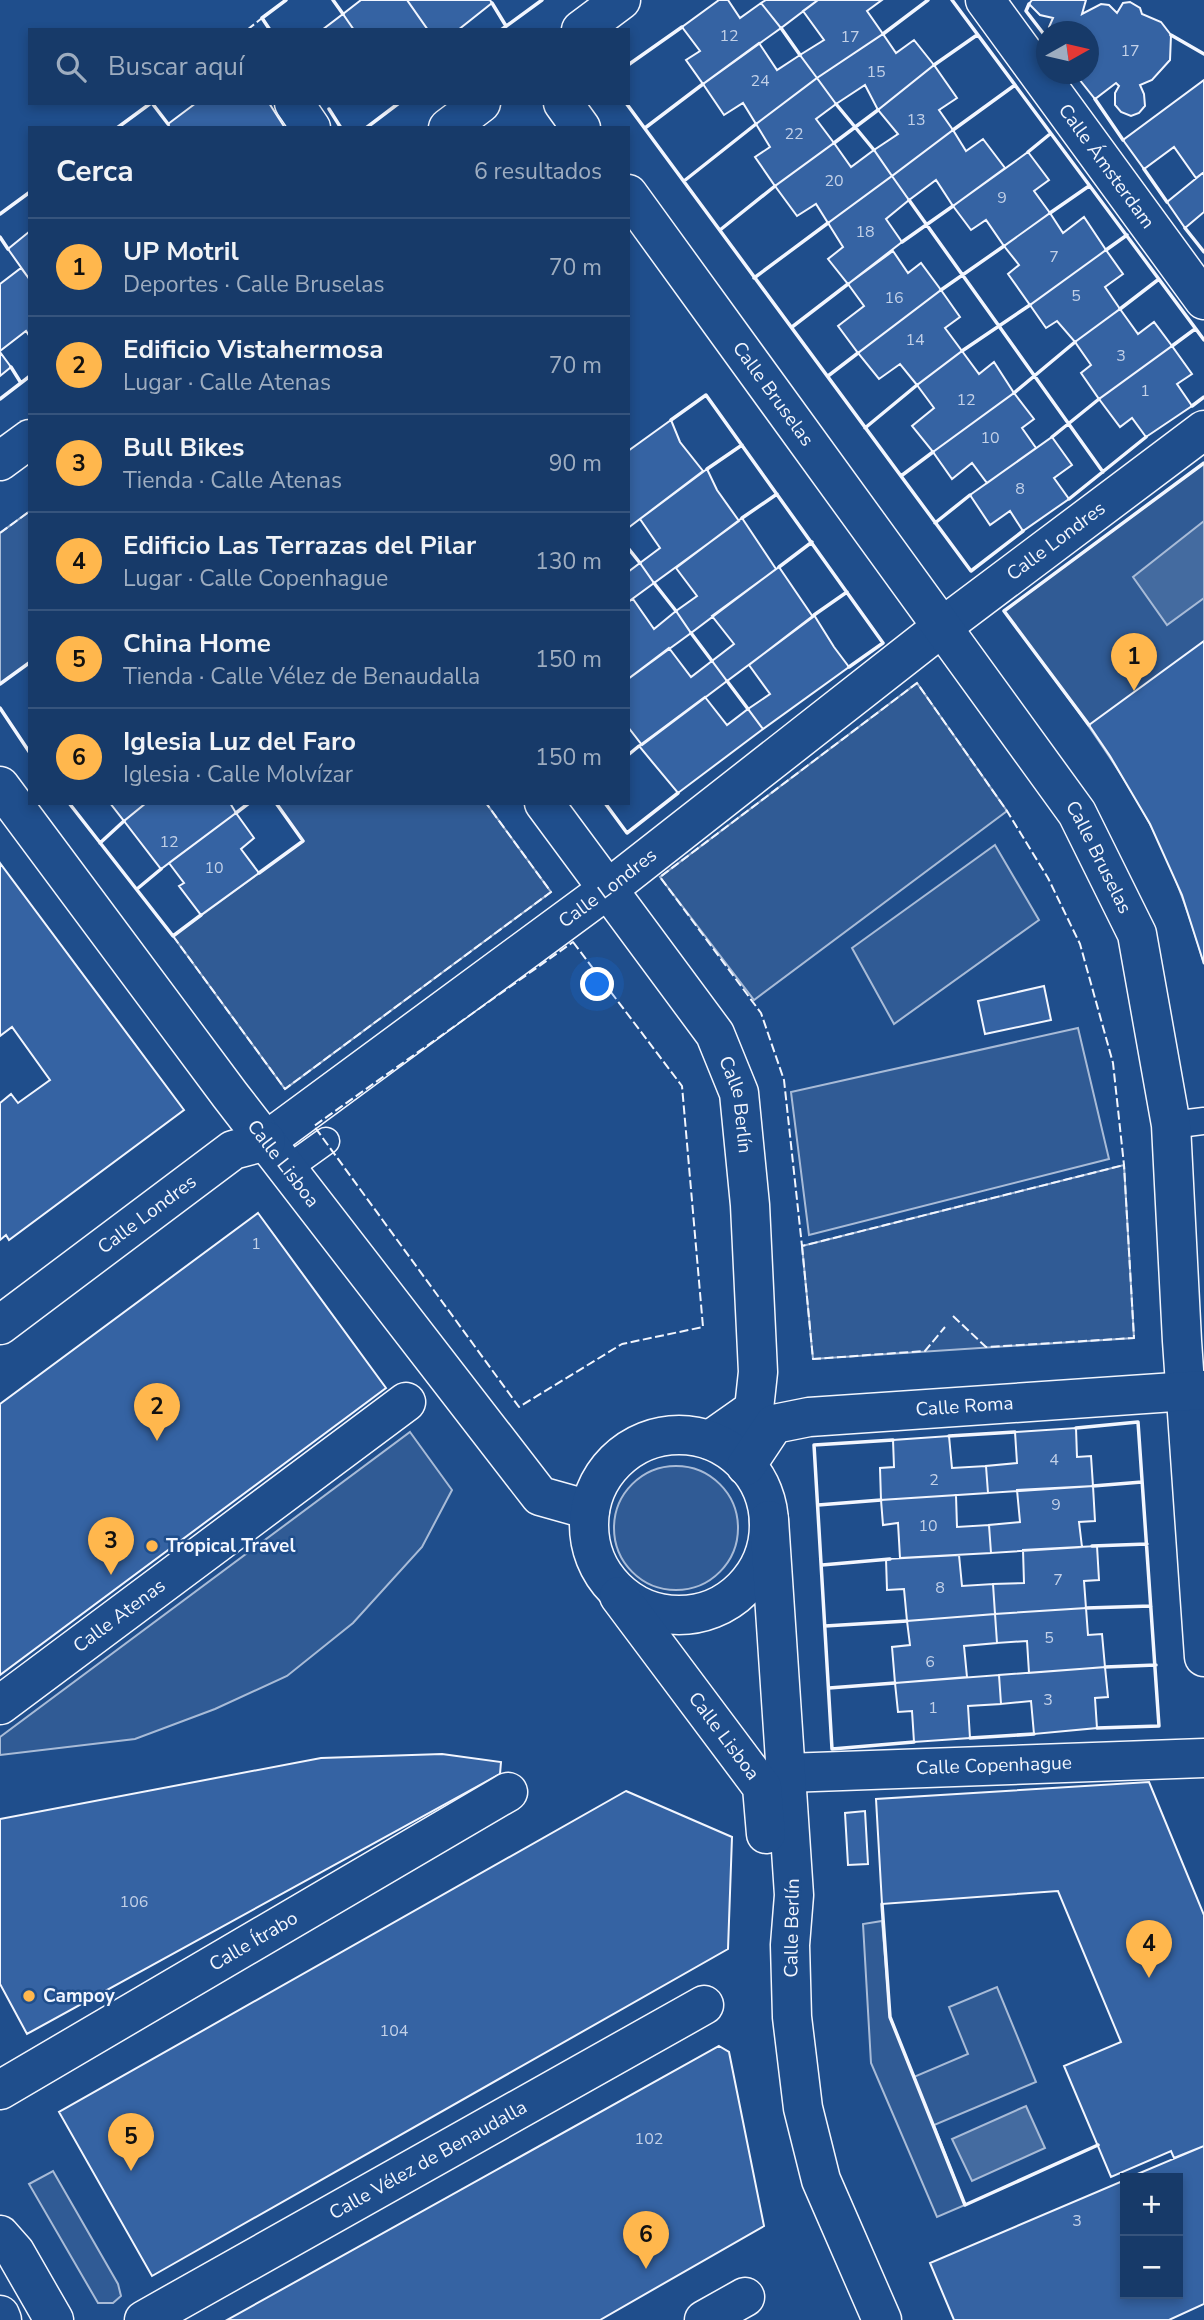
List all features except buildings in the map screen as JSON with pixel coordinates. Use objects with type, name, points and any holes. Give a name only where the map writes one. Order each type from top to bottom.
[{"type":"street","points":[[584,28],[621,0]]},
{"type":"street","name":"Calle Ámsterdam","points":[[985,0],[1204,300]]},
{"type":"street","points":[[295,105],[310,126]]},
{"type":"street","points":[[451,126],[478,105]]},
{"type":"street","points":[[564,105],[579,126]]},
{"type":"street","name":"Calle Bruselas","points":[[630,197],[1077,813],[1138,934],[1188,1123],[1204,1657]]},
{"type":"street","name":"Calle Londres","points":[[0,1325],[233,1150],[277,1155],[608,889],[942,627],[1204,430]]},
{"type":"street","points":[[0,461],[28,440]]},
{"type":"street","name":"Calle Lisboa","points":[[0,786],[277,1155],[540,1496],[590,1510]]},
{"type":"street","name":"Calle Berlín","points":[[545,805],[715,1034],[739,1093],[750,1205],[758,1372],[754,1409],[710,1440]]},
{"type":"street","name":"Calle Roma","points":[[746,1466],[774,1424],[809,1417],[1195,1391]]},
{"type":"street","name":"Calle Atenas","points":[[0,1705],[406,1402]]},
{"type":"street","points":[[685,1435],[710,1440],[730,1451],[746,1466],[762,1492],[769,1520],[766,1548],[755,1572],[738,1594],[715,1608],[690,1615],[662,1614],[637,1605],[614,1588],[598,1565],[589,1538],[590,1510],[598,1485],[613,1463],[634,1447],[658,1437],[685,1435]]},
{"type":"street","name":"Calle Berlín","points":[[769,1520],[794,1895],[790,1945],[792,2017],[803,2108],[821,2180],[882,2320]]},
{"type":"street","name":"Calle Lisboa","points":[[614,1588],[762,1787],[772,1900],[790,1945]]},
{"type":"street","name":"Calle Copenhague","points":[[786,1773],[1204,1758]]},
{"type":"street","name":"Calle Ítrabo","points":[[0,2090],[508,1792]]},
{"type":"street","name":"Calle Vélez de Benaudalla","points":[[147,2318],[704,2005]]},
{"type":"street","points":[[0,2235],[15,2252],[54,2320]]},
{"type":"street","points":[[704,2320],[746,2297]]},
{"type":"street","points":[[0,2315],[2,2320]]},
{"type":"lane","points":[[277,1155],[326,1141]]},
{"type":"shaded area","points":[[1204,463],[1204,964],[1181,892],[1150,824],[1099,741],[1004,611]]},
{"type":"shaded area","points":[[28,512],[28,663],[0,684],[0,533]]},
{"type":"shaded area","points":[[1204,521],[1204,598],[1167,625],[1133,577]]},
{"type":"shaded area","points":[[917,683],[1007,811],[754,1000],[660,877]]},
{"type":"shaded area","points":[[277,805],[487,805],[551,892],[285,1089],[173,936],[303,841]]},
{"type":"shaded area","points":[[995,845],[1039,920],[894,1024],[852,948]]},
{"type":"shaded area","points":[[1078,1028],[1109,1159],[809,1235],[791,1092]]},
{"type":"shaded area","points":[[1124,1165],[1134,1338],[813,1359],[802,1246]]},
{"type":"shaded area","points":[[410,1432],[452,1490],[422,1547],[353,1623],[287,1676],[215,1709],[135,1739],[0,1755],[0,1737]]},
{"type":"shaded area","points":[[676,1466],[700,1471],[720,1484],[733,1504],[738,1528],[733,1552],[720,1572],[700,1585],[676,1590],[652,1585],[632,1572],[619,1552],[614,1528],[619,1504],[632,1484],[652,1471]]},
{"type":"shaded area","points":[[882,1921],[890,2017],[914,2077],[968,2054],[949,2007],[997,1987],[1036,2082],[934,2125],[965,2205],[937,2217],[871,2063],[863,1924]]},
{"type":"shaded area","points":[[1026,2106],[1045,2148],[972,2181],[952,2139]]},
{"type":"shaded area","points":[[53,2171],[118,2284],[121,2296],[113,2303],[98,2303],[29,2184]]},
{"type":"fence","points":[[250,28],[262,18]]},
{"type":"fence","points":[[0,533],[28,512]]},
{"type":"fence","points":[[953,1316],[986,1347],[1134,1338],[1124,1165],[1113,1063],[1080,944],[1048,878],[1007,811],[917,683],[660,877],[761,1013],[784,1080],[802,1246],[1124,1165]]},
{"type":"fence","points":[[173,936],[285,1089],[551,892],[487,805]]},
{"type":"fence","points":[[573,942],[682,1086],[703,1327],[622,1344],[519,1407],[314,1126],[573,942]]},
{"type":"fence","points":[[802,1246],[813,1359],[925,1351],[945,1327]]},
{"type":"wall","points":[[269,28],[262,18],[286,0]]},
{"type":"wall","points":[[333,0],[343,14]]},
{"type":"wall","points":[[504,28],[542,0]]},
{"type":"wall","points":[[883,34],[928,0]]},
{"type":"wall","points":[[952,0],[1204,340]]},
{"type":"wall","points":[[492,3],[506,26]]},
{"type":"wall","points":[[1029,4],[1026,11],[1036,24]]},
{"type":"wall","points":[[630,64],[682,27]]},
{"type":"wall","points":[[781,28],[800,55]]},
{"type":"wall","points":[[934,65],[977,35]]},
{"type":"wall","points":[[1171,35],[1204,54]]},
{"type":"wall","points":[[645,128],[703,84]]},
{"type":"wall","points":[[953,130],[1015,85]]},
{"type":"wall","points":[[1095,99],[1123,140]]},
{"type":"wall","points":[[836,104],[874,150]]},
{"type":"wall","points":[[120,126],[148,105]]},
{"type":"wall","points":[[154,105],[168,124]]},
{"type":"wall","points":[[369,126],[396,105]]},
{"type":"wall","points":[[627,105],[971,571],[1023,531]]},
{"type":"wall","points":[[329,109],[340,126]]},
{"type":"wall","points":[[834,143],[878,110]]},
{"type":"wall","points":[[684,181],[756,124]]},
{"type":"wall","points":[[1028,152],[1050,134]]},
{"type":"wall","points":[[1144,169],[1167,202]]},
{"type":"wall","points":[[720,230],[775,186]]},
{"type":"wall","points":[[1050,213],[1089,186]]},
{"type":"wall","points":[[0,214],[28,193]]},
{"type":"wall","points":[[909,200],[1103,472]]},
{"type":"wall","points":[[902,242],[953,206]]},
{"type":"wall","points":[[754,278],[828,223]]},
{"type":"wall","points":[[1185,228],[1204,252]]},
{"type":"wall","points":[[1106,250],[1127,235]]},
{"type":"wall","points":[[0,237],[8,249]]},
{"type":"wall","points":[[941,290],[1004,246]]},
{"type":"wall","points":[[1120,309],[1159,279]]},
{"type":"wall","points":[[792,327],[848,284]]},
{"type":"wall","points":[[962,351],[1030,305]]},
{"type":"wall","points":[[1172,346],[1195,329]]},
{"type":"wall","points":[[1014,393],[1075,342]]},
{"type":"wall","points":[[828,376],[858,353]]},
{"type":"wall","points":[[11,367],[21,383]]},
{"type":"wall","points":[[0,399],[28,378]]},
{"type":"wall","points":[[865,428],[917,385]]},
{"type":"wall","points":[[671,420],[706,395],[883,643],[849,667]]},
{"type":"wall","points":[[1192,406],[1204,397]]},
{"type":"wall","points":[[1052,437],[1099,399]]},
{"type":"wall","points":[[1069,499],[1146,437]]},
{"type":"wall","points":[[707,469],[742,445]]},
{"type":"wall","points":[[901,476],[933,452]]},
{"type":"wall","points":[[1089,725],[1004,611],[1204,463]]},
{"type":"wall","points":[[742,518],[777,494]]},
{"type":"wall","points":[[935,523],[970,495]]},
{"type":"wall","points":[[779,567],[812,542]]},
{"type":"wall","points":[[630,550],[640,563]]},
{"type":"wall","points":[[654,583],[676,611]]},
{"type":"wall","points":[[814,615],[847,592]]},
{"type":"wall","points":[[691,633],[712,661]]},
{"type":"wall","points":[[0,684],[28,664]]},
{"type":"wall","points":[[727,681],[748,709]]},
{"type":"wall","points":[[0,708],[28,750]]},
{"type":"wall","points":[[630,753],[639,746]]},
{"type":"wall","points":[[606,805],[627,833],[678,793]]},
{"type":"wall","points":[[71,805],[173,936],[201,915]]},
{"type":"wall","points":[[236,813],[246,805]]},
{"type":"wall","points":[[259,873],[303,841],[277,805]]},
{"type":"wall","points":[[100,843],[124,821]]},
{"type":"wall","points":[[137,889],[161,869]]},
{"type":"wall","points":[[1076,1428],[1138,1422],[1159,1726],[1097,1728]]},
{"type":"wall","points":[[949,1436],[1015,1432]]},
{"type":"wall","points":[[893,1440],[814,1445],[832,1749],[914,1742]]},
{"type":"wall","points":[[1093,1486],[1142,1482]]},
{"type":"wall","points":[[818,1505],[881,1500]]},
{"type":"wall","points":[[1092,1546],[1147,1544]]},
{"type":"wall","points":[[822,1565],[890,1559]]},
{"type":"wall","points":[[1086,1608],[1151,1606]]},
{"type":"wall","points":[[825,1626],[907,1621]]},
{"type":"wall","points":[[1105,1667],[1156,1665]]},
{"type":"wall","points":[[829,1688],[895,1683]]},
{"type":"wall","points":[[970,1738],[1034,1734]]},
{"type":"wall","points":[[882,1904],[890,2017],[965,2205],[1098,2145]]},
{"type":"place","name":"UP Motril","points":[[1134,691]]},
{"type":"place","name":"Edificio Vistahermosa","points":[[157,1441]]},
{"type":"place","name":"Tropical Travel","points":[[152,1546]]},
{"type":"place","name":"Bull Bikes","points":[[111,1575]]},
{"type":"place","name":"Edificio Las Terrazas del Pilar","points":[[1149,1978]]},
{"type":"place","name":"Campoy","points":[[29,1996]]},
{"type":"place","name":"China Home","points":[[131,2171]]},
{"type":"place","name":"Iglesia Luz del Faro","points":[[646,2269]]}]
